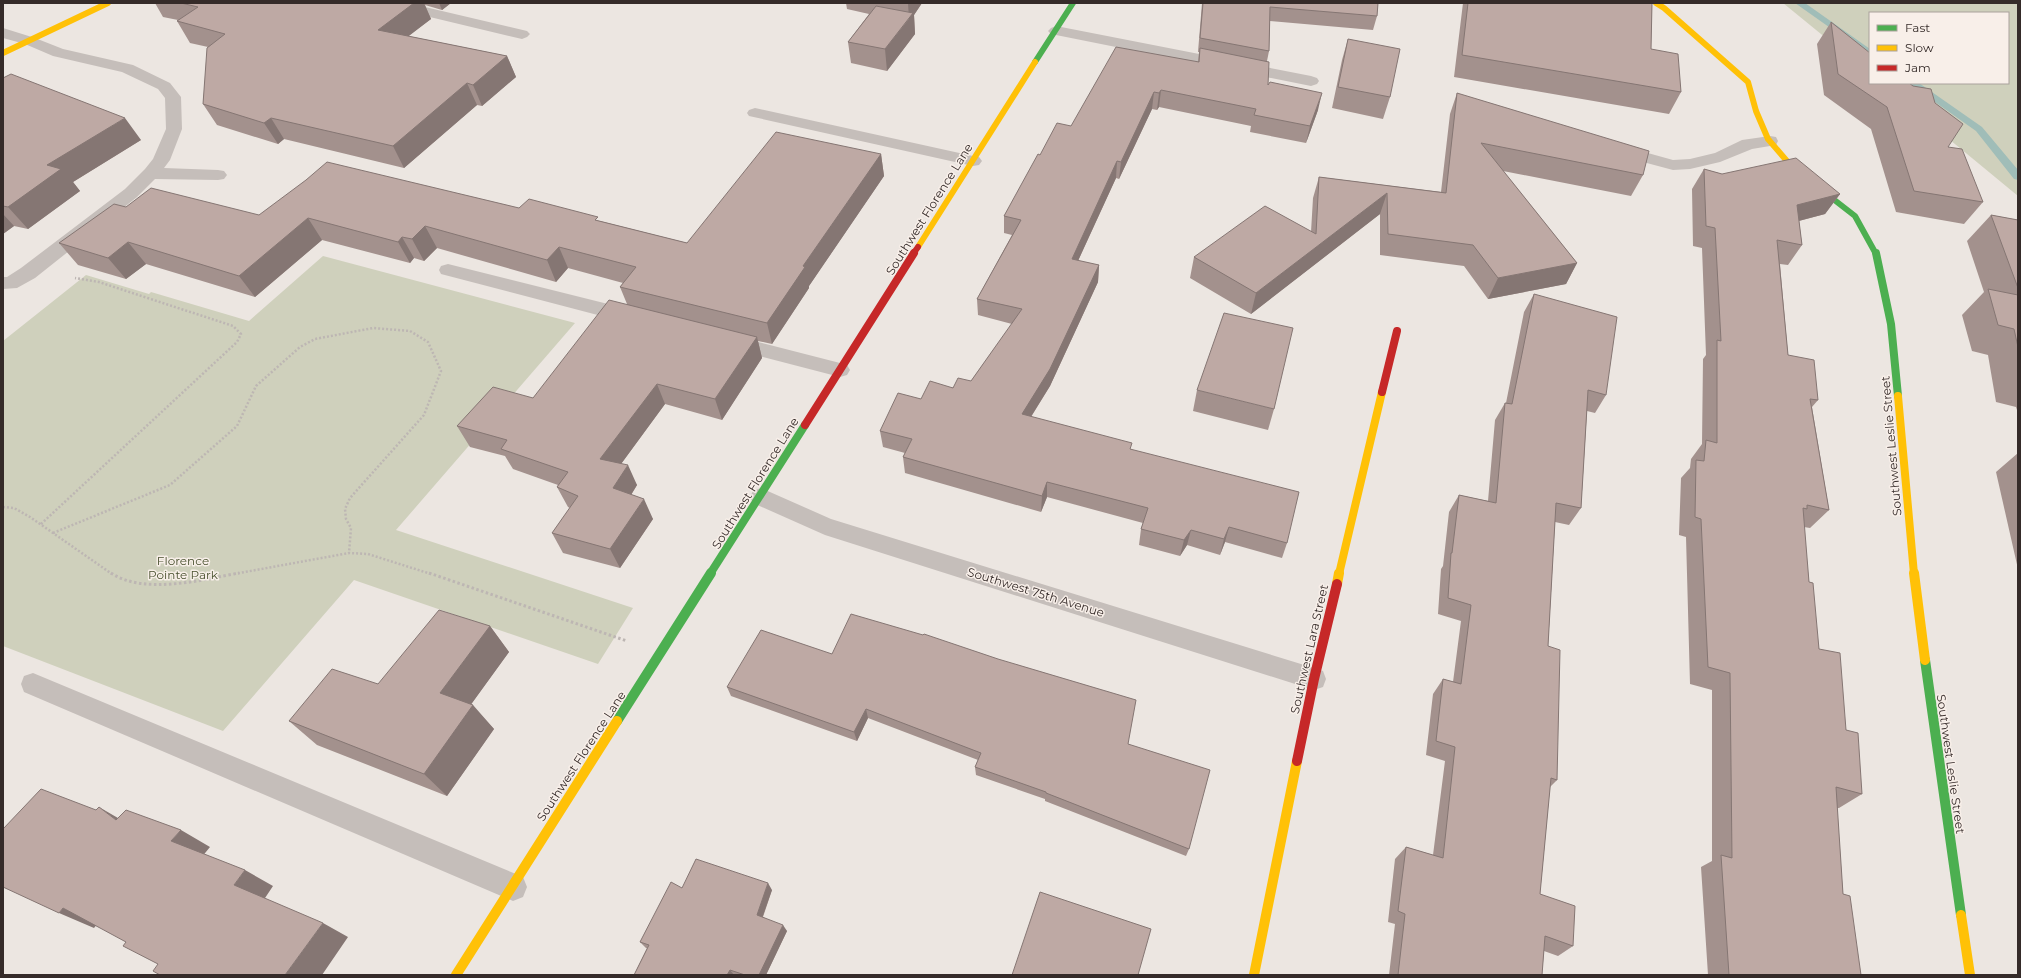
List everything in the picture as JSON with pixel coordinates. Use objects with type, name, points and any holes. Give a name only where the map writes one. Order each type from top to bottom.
[{"type":"street","points":[[3,53],[108,3]]},
{"type":"street","points":[[389,3],[426,6],[522,34]]},
{"type":"street","name":"Southwest Florence Lane","points":[[456,975],[761,497],[1073,3]]},
{"type":"street","name":"Southwest Leslie Street","points":[[1656,3],[1664,8],[1748,82],[1756,111],[1770,141],[1796,171],[1855,216],[1876,253],[1891,324],[1908,492],[1915,594],[1970,975]]},
{"type":"street","points":[[1056,31],[1311,81]]},
{"type":"street","points":[[3,33],[30,41],[58,53],[126,68],[164,86],[173,97],[174,128],[161,160],[151,173],[131,193],[28,273],[7,283]]},
{"type":"street","points":[[755,113],[973,161]]},
{"type":"street","points":[[1601,143],[1627,154],[1673,165],[1690,164],[1720,157],[1748,144],[1770,141]]},
{"type":"street","points":[[151,173],[218,175]]},
{"type":"street","points":[[448,270],[648,321]]},
{"type":"street","name":"Southwest Lara Street","points":[[1254,975],[1314,679],[1398,331]]},
{"type":"street","points":[[710,337],[840,370]]},
{"type":"street","name":"Southwest 75th Avenue","points":[[761,497],[825,526],[1314,679]]},
{"type":"street","points":[[33,684],[513,886]]},
{"type":"path","points":[[40,524],[237,342],[241,334],[239,330],[233,326],[88,279],[74,278]]},
{"type":"path","points":[[53,533],[170,485],[237,426],[256,386],[300,347],[316,339],[373,328],[410,331],[428,342],[441,371],[424,415],[350,498],[345,510],[346,519],[351,528],[349,553]]},
{"type":"path","points":[[3,507],[14,508],[40,524],[113,576],[142,585],[198,581],[349,553],[368,554],[662,652]]},
{"type":"green space","points":[[1783,3],[2018,3],[2018,196],[1882,84],[2009,84],[2009,12],[1869,12],[1869,73]]},
{"type":"green space","name":"Florence Pointe Park","points":[[323,256],[575,323],[396,530],[633,608],[598,664],[354,580],[223,731],[3,646],[3,341],[86,275],[149,294],[151,292],[249,321]]},
{"type":"building","points":[[181,3],[414,3],[378,30],[507,56],[473,85],[467,83],[393,146],[271,118],[264,123],[203,104],[207,48],[225,34],[177,21],[198,7]]},
{"type":"building","points":[[1203,3],[1378,3],[1377,16],[1270,7],[1269,51],[1200,38]]},
{"type":"building","points":[[1468,3],[1652,3],[1651,49],[1678,54],[1681,92],[1462,55]]},
{"type":"building","points":[[876,6],[913,13],[885,49],[848,42]]},
{"type":"building","points":[[1831,22],[1869,52],[1869,84],[1910,84],[1913,86],[1931,89],[1935,103],[1963,124],[1948,147],[1962,149],[1983,202],[1914,191],[1887,107],[1838,74]]},
{"type":"building","points":[[1348,39],[1400,49],[1390,97],[1338,87]]},
{"type":"building","points":[[1116,47],[1199,62],[1200,48],[1269,62],[1268,85],[1270,82],[1322,93],[1310,126],[1254,115],[1256,109],[1161,90],[1159,93],[1154,92],[1121,162],[1117,161],[1072,259],[1099,265],[1050,369],[1022,414],[1132,443],[1130,449],[1299,492],[1287,543],[1229,527],[1224,539],[1191,530],[1184,540],[1141,529],[1148,508],[1047,482],[1042,496],[903,457],[912,439],[880,431],[898,393],[921,399],[930,381],[953,388],[958,378],[971,381],[1022,309],[977,299],[1021,220],[1004,216],[1057,123],[1071,126]]},
{"type":"building","points":[[11,74],[125,118],[47,165],[61,169],[8,207],[3,206],[3,78]]},
{"type":"building","points":[[1457,93],[1649,151],[1643,175],[1481,143],[1577,263],[1498,278],[1473,245],[1388,234],[1387,193],[1256,293],[1194,257],[1265,206],[1316,234],[1319,177],[1446,193]]},
{"type":"building","points":[[776,132],[881,154],[803,266],[805,267],[767,323],[620,287],[636,267],[559,247],[547,260],[425,226],[412,239],[402,237],[398,242],[308,218],[239,276],[128,242],[108,258],[59,243],[114,204],[126,207],[151,188],[259,215],[306,180],[327,162],[519,208],[529,199],[598,217],[595,220],[687,243]]},
{"type":"building","points":[[1796,158],[1840,194],[1797,205],[1802,245],[1777,240],[1788,355],[1814,360],[1818,400],[1810,399],[1829,510],[1807,505],[1807,509],[1803,508],[1809,582],[1813,583],[1819,649],[1840,653],[1846,730],[1858,733],[1862,794],[1836,787],[1843,894],[1850,896],[1861,975],[1729,975],[1721,855],[1732,858],[1730,673],[1708,667],[1701,519],[1695,517],[1696,460],[1704,461],[1706,440],[1717,443],[1717,340],[1721,341],[1715,228],[1706,226],[1704,169],[1722,174]]},
{"type":"building","points":[[1991,215],[2018,220],[2018,288]]},
{"type":"building","points":[[1988,289],[2018,295],[2018,347],[2014,329],[1998,325]]},
{"type":"building","points":[[1534,294],[1617,317],[1606,395],[1588,390],[1581,508],[1556,503],[1548,646],[1560,650],[1557,780],[1551,778],[1540,894],[1575,906],[1573,946],[1545,936],[1542,975],[1398,975],[1405,914],[1398,911],[1406,847],[1443,858],[1455,747],[1436,741],[1443,679],[1461,684],[1471,605],[1448,598],[1451,553],[1459,495],[1496,503],[1505,403],[1512,404]]},
{"type":"building","points":[[609,300],[757,337],[715,399],[657,384],[600,459],[628,465],[613,488],[644,499],[610,549],[552,533],[578,496],[557,487],[568,472],[501,449],[507,440],[457,426],[493,387],[533,398]]},
{"type":"building","points":[[1224,313],[1293,328],[1274,409],[1197,390]]},
{"type":"building","points":[[439,610],[490,626],[440,693],[473,705],[424,774],[289,721],[332,669],[378,684]]},
{"type":"building","points":[[851,614],[923,635],[924,634],[998,659],[1136,700],[1128,744],[1210,770],[1189,849],[1046,792],[975,767],[981,753],[866,709],[854,732],[727,687],[761,630],[832,654]]},
{"type":"building","points":[[41,789],[96,810],[99,807],[116,820],[126,810],[181,830],[171,841],[245,870],[234,885],[323,923],[285,975],[160,975],[153,971],[158,964],[123,946],[126,942],[63,908],[59,913],[3,887],[3,829]]},
{"type":"building","points":[[696,859],[768,883],[757,915],[783,925],[759,975],[745,975],[730,970],[727,975],[634,975],[649,945],[640,942],[671,882],[682,888]]},
{"type":"building","points":[[1040,892],[1151,929],[1138,975],[1012,975]]},
{"type":"waterway","points":[[1799,3],[1869,52]]},
{"type":"waterway","points":[[1914,84],[1979,129],[2018,177]]},
{"type":"traffic: fast","points":[[1035,62],[1073,3]]},
{"type":"traffic: fast","points":[[1792,167],[1855,216],[1876,253],[1891,324],[1898,396]]},
{"type":"traffic: fast","points":[[617,721],[805,425]]},
{"type":"traffic: fast","points":[[1925,660],[1961,915]]},
{"type":"traffic: slow","points":[[3,53],[108,3]]},
{"type":"traffic: slow","points":[[1656,3],[1664,8],[1748,82],[1756,111],[1768,139],[1792,167]]},
{"type":"traffic: slow","points":[[918,247],[1035,62]]},
{"type":"traffic: slow","points":[[1337,584],[1382,392]]},
{"type":"traffic: slow","points":[[1898,396],[1913,561],[1925,660]]},
{"type":"traffic: slow","points":[[456,975],[617,721]]},
{"type":"traffic: slow","points":[[1254,975],[1297,761]]},
{"type":"traffic: slow","points":[[1961,915],[1970,975]]},
{"type":"traffic: jam","points":[[805,425],[918,247]]},
{"type":"traffic: jam","points":[[1382,392],[1397,331]]},
{"type":"traffic: jam","points":[[1297,761],[1314,679],[1337,584]]}]
